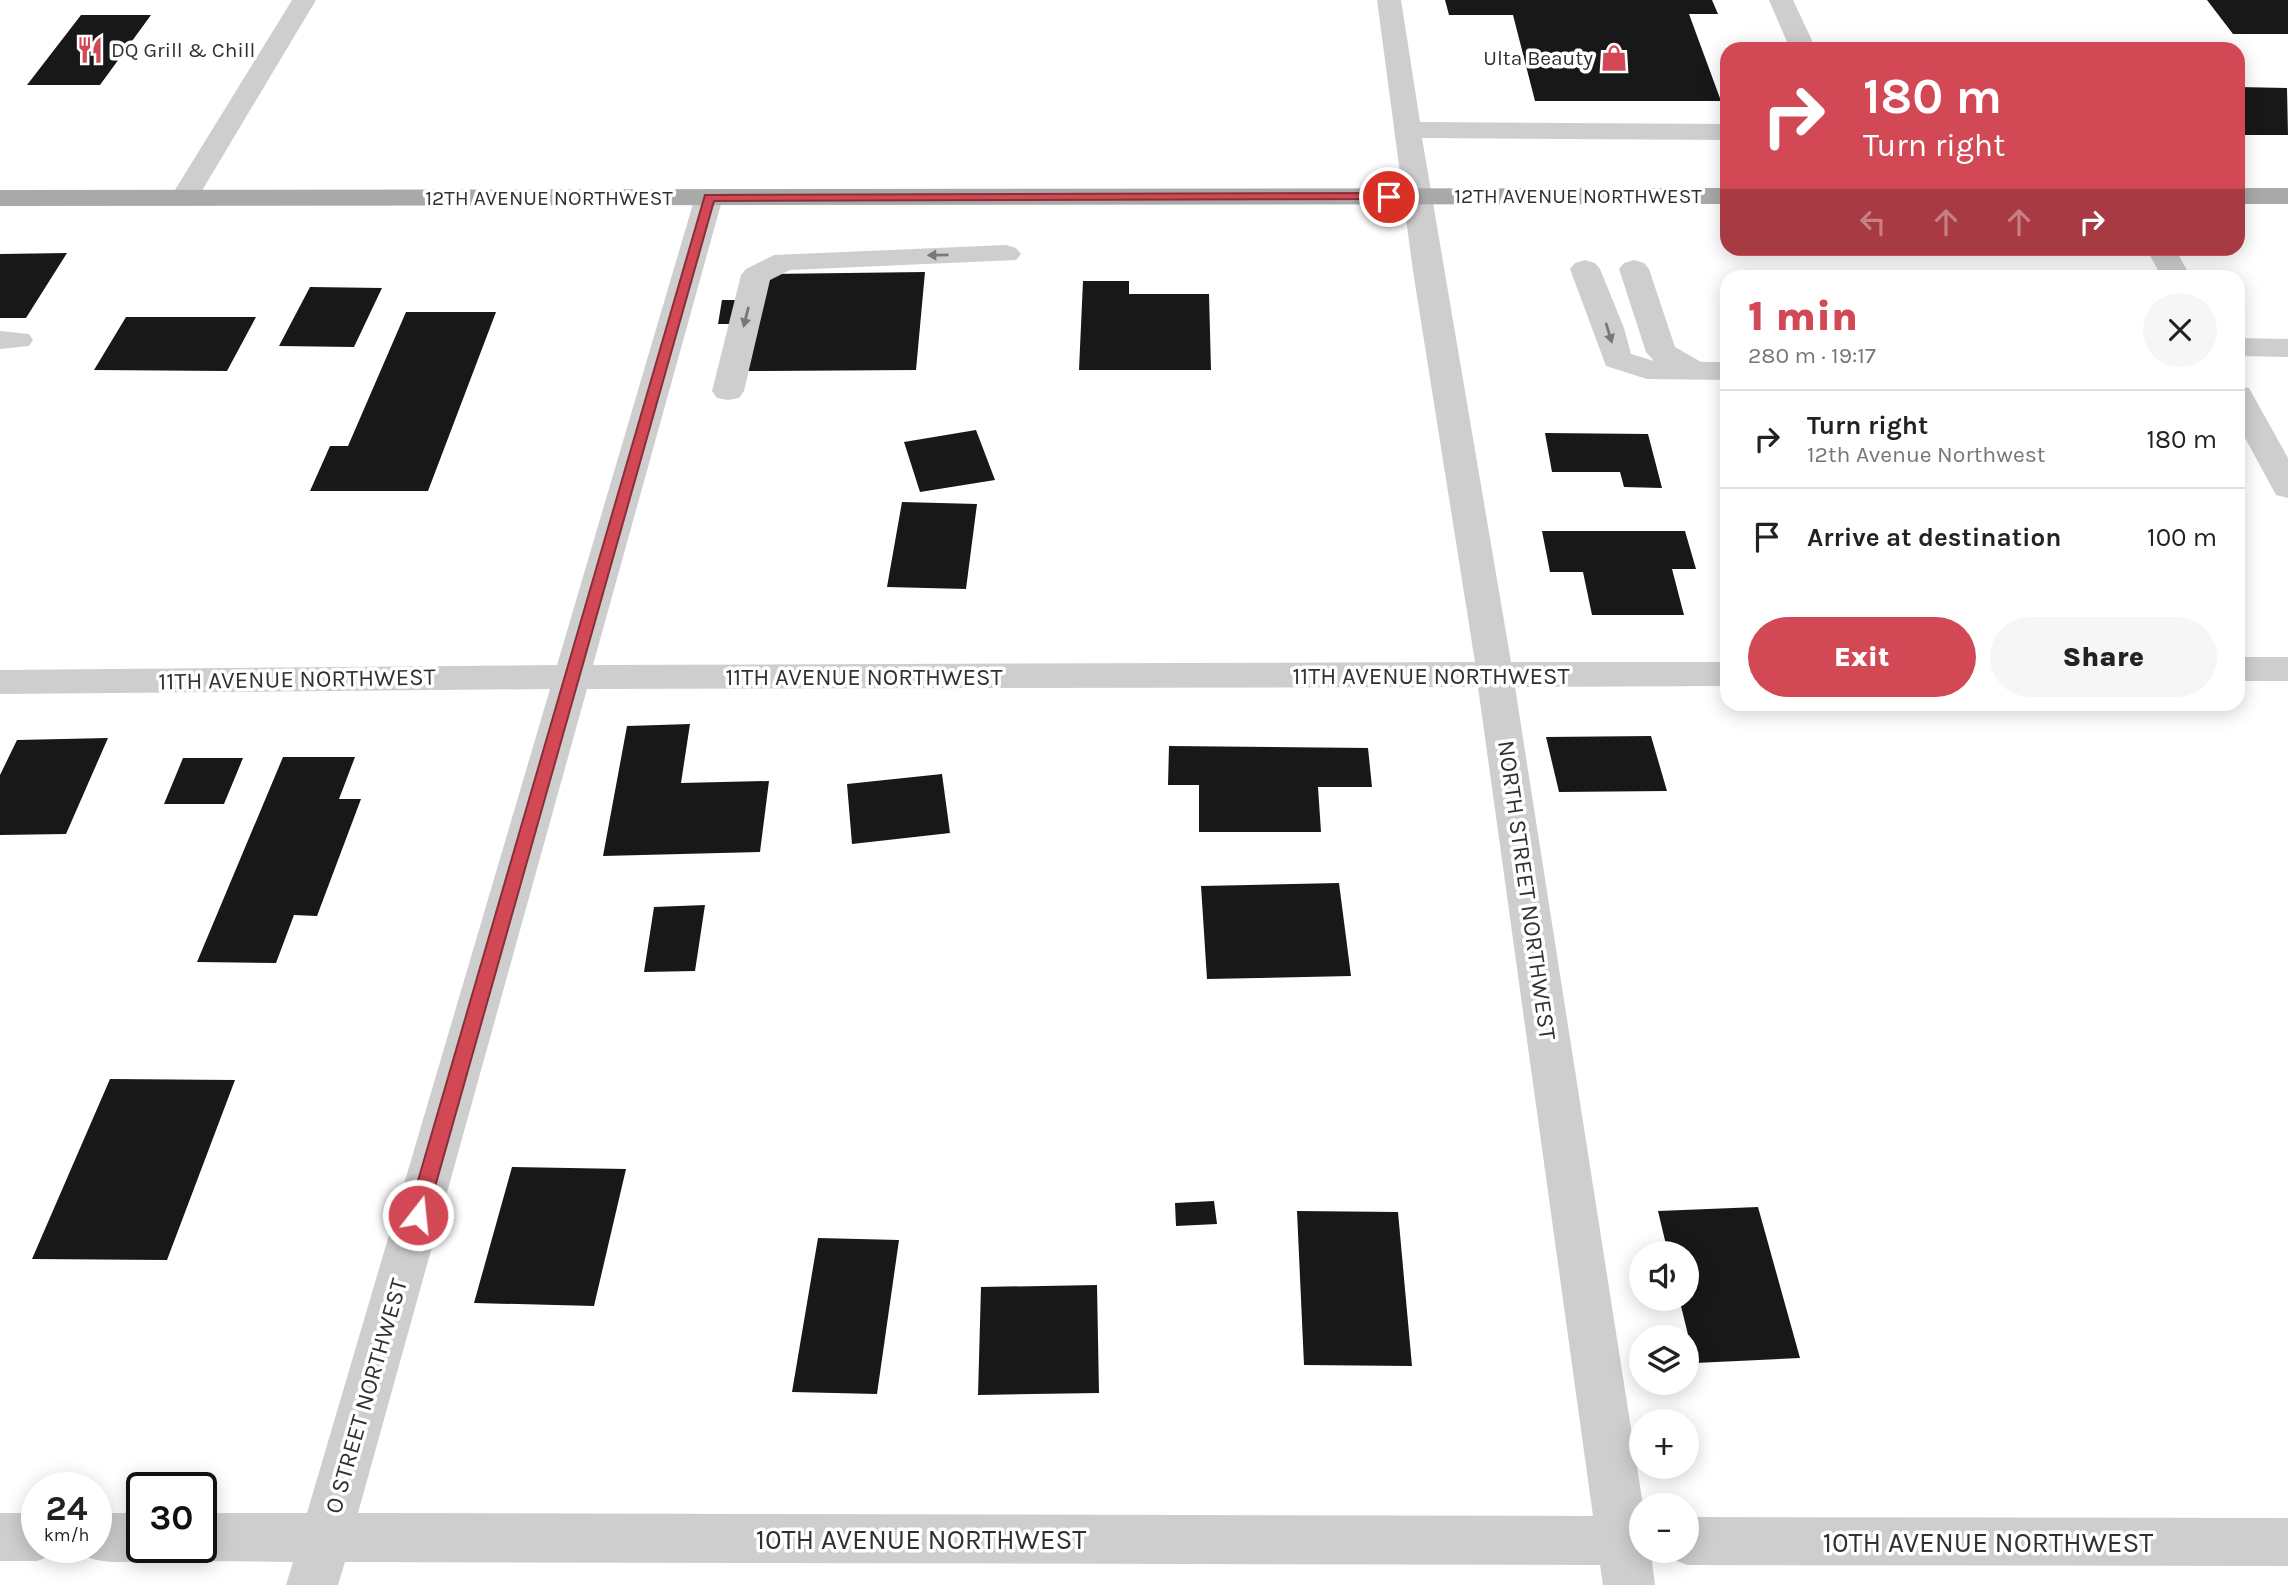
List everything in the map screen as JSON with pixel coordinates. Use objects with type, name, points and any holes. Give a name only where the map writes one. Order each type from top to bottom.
[{"type":"main road","name":"12TH AVENUE NORTHWEST","points":[[0,198],[1720,196]]},
{"type":"main road","points":[[2245,196],[2288,196]]},
{"type":"street","points":[[184,198],[304,0]]},
{"type":"street","name":"NORTH STREET NORTHWEST","points":[[1389,0],[1409,130],[1416,197],[1495,676],[1629,1543]]},
{"type":"street","points":[[1781,0],[1800,42]]},
{"type":"street","points":[[1409,130],[1720,132]]},
{"type":"street","name":"O STREET NORTHWEST","points":[[312,1585],[709,197]]},
{"type":"street","points":[[718,391],[736,270],[760,262],[1006,254]]},
{"type":"street","points":[[1585,269],[1617,359],[1647,370],[1720,371]]},
{"type":"street","points":[[1634,269],[1661,352],[1695,371]]},
{"type":"street","points":[[2245,348],[2288,348]]},
{"type":"street","points":[[2245,408],[2288,488]]},
{"type":"street","points":[[2245,669],[2288,669]]},
{"type":"street","name":"11TH AVENUE NORTHWEST","points":[[0,682],[571,677],[1720,674]]},
{"type":"street","points":[[0,1537],[21,1537]]},
{"type":"street","name":"10TH AVENUE NORTHWEST","points":[[217,1537],[1629,1556]]},
{"type":"street","name":"10TH AVENUE NORTHWEST","points":[[1699,1541],[2288,1542]]},
{"type":"building","name":"Ulta Beauty","points":[[1445,0],[1712,0],[1718,14],[1689,14],[1720,101],[1535,101],[1513,15],[1449,15]]},
{"type":"building","points":[[2207,0],[2288,0],[2288,34],[2233,34]]},
{"type":"building","name":"DQ Grill & Chill","points":[[81,15],[151,15],[100,85],[27,85]]},
{"type":"building","points":[[2245,87],[2287,88],[2288,135],[2245,135]]},
{"type":"building","points":[[67,253],[26,318],[0,318],[0,254]]},
{"type":"building","points":[[925,272],[916,370],[748,371],[757,324],[718,324],[722,300],[763,300],[768,274]]},
{"type":"building","points":[[1083,281],[1129,281],[1129,294],[1209,294],[1211,370],[1079,370]]},
{"type":"building","points":[[310,287],[382,288],[354,347],[279,346]]},
{"type":"building","points":[[406,312],[496,312],[428,491],[310,491],[330,446],[348,446]]},
{"type":"building","points":[[126,317],[256,317],[227,371],[94,370]]},
{"type":"building","points":[[976,430],[995,480],[920,492],[904,442]]},
{"type":"building","points":[[1545,433],[1648,434],[1662,488],[1624,487],[1620,472],[1552,472]]},
{"type":"building","points":[[902,502],[977,504],[966,589],[887,587]]},
{"type":"building","points":[[1542,531],[1685,531],[1696,569],[1672,569],[1684,615],[1592,615],[1583,572],[1550,572]]},
{"type":"building","points":[[690,724],[681,783],[769,781],[760,852],[603,856],[627,726]]},
{"type":"building","points":[[1651,736],[1667,791],[1559,792],[1546,737]]},
{"type":"building","points":[[108,738],[66,834],[0,835],[0,775],[17,740]]},
{"type":"building","points":[[1169,746],[1368,748],[1372,787],[1318,787],[1321,832],[1199,832],[1199,785],[1168,785]]},
{"type":"building","points":[[283,757],[355,757],[339,799],[361,799],[317,916],[294,915],[276,963],[197,962]]},
{"type":"building","points":[[183,758],[243,758],[224,804],[164,804]]},
{"type":"building","points":[[942,774],[950,833],[852,844],[847,784]]},
{"type":"building","points":[[1339,883],[1351,976],[1207,979],[1201,886]]},
{"type":"building","points":[[705,905],[695,971],[644,972],[654,907]]},
{"type":"building","points":[[110,1079],[235,1080],[167,1260],[32,1259]]},
{"type":"building","points":[[512,1167],[626,1169],[594,1306],[474,1303]]},
{"type":"building","points":[[1214,1201],[1217,1224],[1176,1226],[1175,1203]]},
{"type":"building","points":[[1758,1207],[1800,1358],[1699,1363],[1699,1325],[1686,1325],[1682,1311],[1699,1311],[1699,1241],[1665,1241],[1658,1211]]},
{"type":"building","points":[[1297,1211],[1398,1212],[1412,1366],[1304,1365]]},
{"type":"building","points":[[818,1238],[899,1240],[877,1394],[792,1392]]},
{"type":"building","points":[[1097,1285],[1099,1393],[978,1395],[981,1287]]},
{"type":"place","name":"DQ Grill & Chill","points":[[90,50]]},
{"type":"place","name":"Ulta Beauty","points":[[1614,58]]},
{"type":"route","points":[[418,1215],[709,197],[1389,197]]}]
